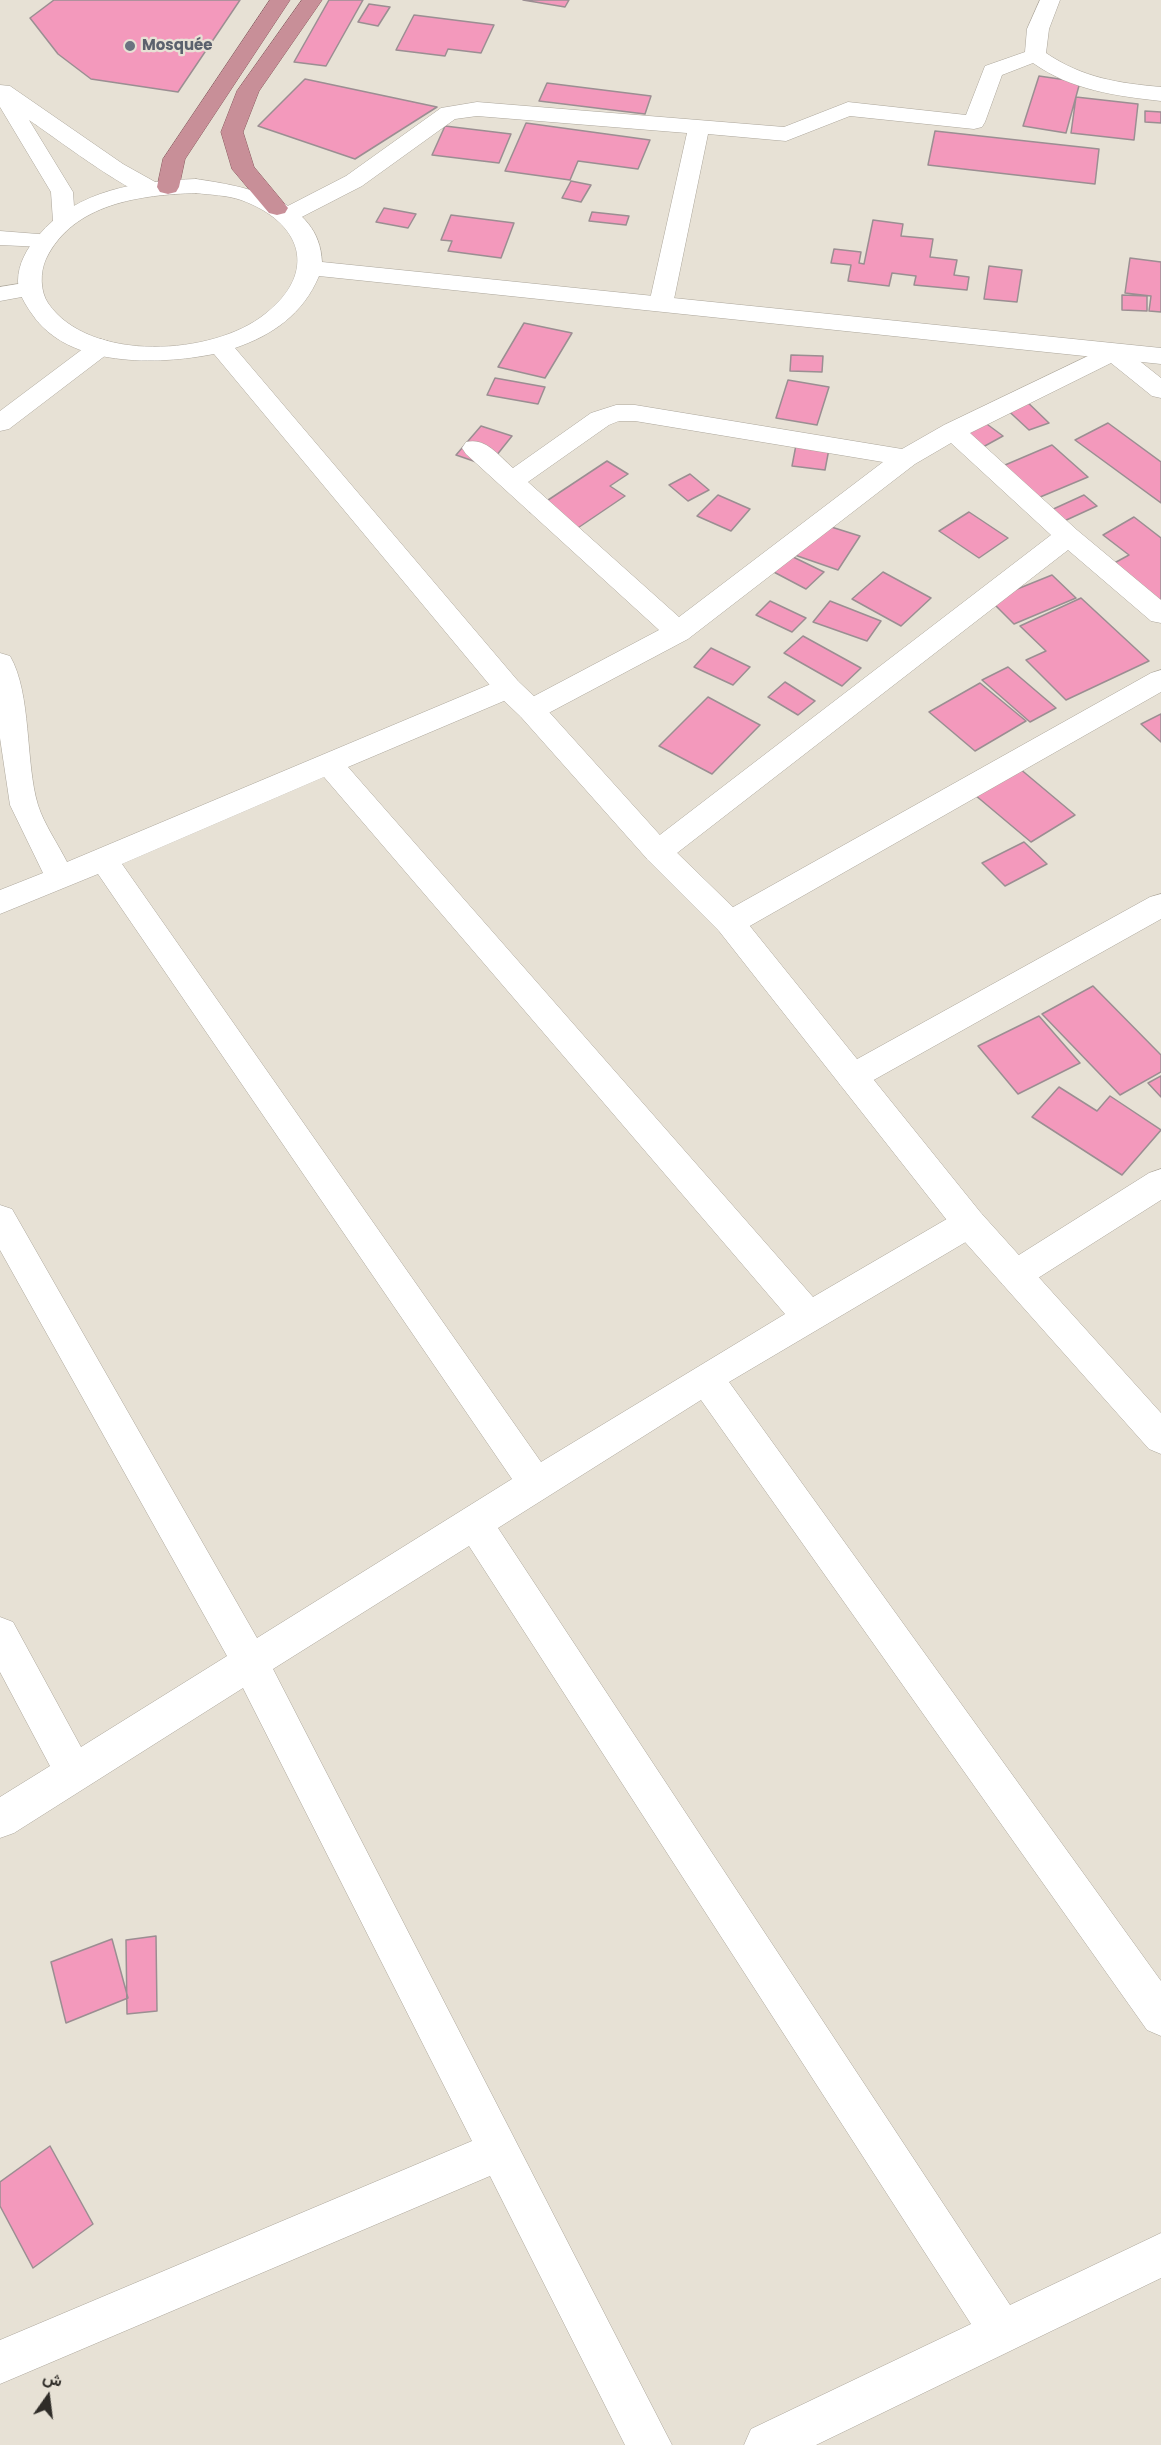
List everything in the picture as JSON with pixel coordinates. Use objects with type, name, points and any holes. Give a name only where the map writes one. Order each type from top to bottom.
[{"type":"highway","points":[[158,187],[174,159],[280,0]]},
{"type":"highway","points":[[282,212],[243,169],[232,132],[248,91],[312,0]]},
{"type":"street","points":[[1035,55],[1038,29],[1050,0]]},
{"type":"street","points":[[282,212],[354,181],[449,113],[477,110],[786,134],[848,109],[974,122],[993,71],[1035,55]]},
{"type":"street","points":[[1035,55],[1058,71],[1110,89],[1161,94]]},
{"type":"street","points":[[1,90],[115,169],[158,187]]},
{"type":"street","points":[[1,90],[62,192],[64,221]]},
{"type":"street","points":[[661,304],[699,127]]},
{"type":"street","points":[[196,186],[240,193],[282,212],[297,225],[309,245],[311,268],[303,291],[283,313],[255,332],[219,345],[180,353],[139,354],[101,347],[66,333],[42,313],[30,289],[30,264],[43,240],[64,221],[91,205],[118,195],[158,187],[196,186]]},
{"type":"street","points":[[0,238],[43,240]]},
{"type":"street","points":[[311,268],[1161,356]]},
{"type":"street","points":[[0,294],[30,289]]},
{"type":"street","points":[[219,345],[508,688],[531,710],[658,852],[730,923],[969,1223],[1161,1438]]},
{"type":"street","points":[[0,423],[101,347]]},
{"type":"street","points":[[1113,352],[1161,390]]},
{"type":"street","points":[[531,710],[678,632],[906,458],[953,431],[1113,352]]},
{"type":"street","points":[[512,481],[600,419],[616,413],[644,414],[906,458]]},
{"type":"street","points":[[953,431],[1068,536],[1161,614]]},
{"type":"street","points":[[475,448],[678,632]]},
{"type":"street","points":[[658,852],[1068,536]]},
{"type":"street","points":[[2,677],[24,805],[60,878]]},
{"type":"street","points":[[730,923],[1161,680]]},
{"type":"street","points":[[0,903],[508,688]]},
{"type":"street","points":[[328,763],[809,1317]]},
{"type":"street","points":[[103,859],[536,1484]]},
{"type":"street","points":[[852,1077],[1161,905]]},
{"type":"street","points":[[1015,1275],[1161,1183]]},
{"type":"street","points":[[0,1220],[250,1662],[649,2445]]},
{"type":"street","points":[[0,1819],[706,1378],[969,1223]]},
{"type":"street","points":[[706,1378],[1161,2016]]},
{"type":"street","points":[[474,1523],[1002,2332]]},
{"type":"street","points":[[0,1635],[74,1773]]},
{"type":"street","points":[[0,2362],[499,2151]]},
{"type":"street","points":[[767,2445],[1161,2255]]},
{"type":"building","name":"Mosquée","points":[[54,0],[240,0],[178,92],[91,79],[58,54],[30,18]]},
{"type":"building","points":[[329,0],[363,0],[326,66],[294,62]]},
{"type":"building","points":[[523,0],[569,0],[565,7]]},
{"type":"building","points":[[369,4],[390,7],[378,26],[358,22]]},
{"type":"building","points":[[414,15],[494,25],[481,53],[448,49],[445,56],[396,50]]},
{"type":"building","points":[[1039,76],[1080,82],[1066,133],[1023,126]]},
{"type":"building","points":[[305,79],[437,107],[355,159],[258,126]]},
{"type":"building","points":[[547,83],[651,96],[645,114],[539,101]]},
{"type":"building","points":[[1076,97],[1138,104],[1134,140],[1071,133]]},
{"type":"building","points":[[1145,111],[1161,112],[1161,123],[1145,122]]},
{"type":"building","points":[[526,123],[650,140],[638,169],[578,161],[570,180],[505,171]]},
{"type":"building","points":[[445,126],[511,134],[499,163],[432,155]]},
{"type":"building","points":[[935,131],[1099,149],[1095,184],[928,165]]},
{"type":"building","points":[[571,181],[591,185],[581,202],[562,198]]},
{"type":"building","points":[[384,208],[416,214],[408,228],[376,222]]},
{"type":"building","points":[[592,212],[629,216],[626,225],[589,221]]},
{"type":"building","points":[[451,215],[514,223],[501,258],[448,251],[452,241],[441,240]]},
{"type":"building","points":[[873,220],[903,224],[901,236],[933,239],[930,257],[957,260],[954,275],[969,277],[967,290],[914,285],[916,276],[892,273],[889,286],[848,281],[851,265],[831,263],[834,249],[861,252],[859,263],[864,264]]},
{"type":"building","points":[[1130,258],[1161,262],[1161,312],[1149,311],[1151,296],[1125,293]]},
{"type":"building","points":[[989,266],[1022,270],[1017,302],[984,299]]},
{"type":"building","points":[[1122,295],[1147,296],[1147,311],[1122,310]]},
{"type":"building","points":[[524,323],[572,333],[545,378],[498,367]]},
{"type":"building","points":[[791,355],[823,356],[822,372],[790,371]]},
{"type":"building","points":[[495,378],[545,387],[538,404],[487,395]]},
{"type":"building","points":[[788,380],[829,387],[817,425],[776,418]]},
{"type":"building","points":[[1021,396],[1049,423],[1029,430],[1001,404]]},
{"type":"building","points":[[976,416],[1003,436],[983,447],[956,427]]},
{"type":"building","points":[[1108,423],[1161,462],[1161,503],[1075,440]]},
{"type":"building","points":[[481,426],[512,436],[488,466],[456,455]]},
{"type":"building","points":[[796,445],[829,449],[825,470],[792,466]]},
{"type":"building","points":[[1052,445],[1088,477],[1033,500],[998,468]]},
{"type":"building","points":[[607,461],[628,474],[610,486],[625,496],[566,536],[530,512]]},
{"type":"building","points":[[690,474],[709,490],[688,501],[669,485]]},
{"type":"building","points":[[718,495],[750,509],[731,531],[697,516]]},
{"type":"building","points":[[1084,495],[1097,506],[1062,522],[1049,511]]},
{"type":"building","points":[[969,512],[1008,538],[979,558],[939,531]]},
{"type":"building","points":[[1134,517],[1161,538],[1161,608],[1107,567],[1129,555],[1103,535]]},
{"type":"building","points":[[809,520],[860,536],[838,570],[786,552]]},
{"type":"building","points":[[787,554],[824,572],[806,589],[770,570]]},
{"type":"building","points":[[883,572],[931,598],[901,626],[852,599]]},
{"type":"building","points":[[1052,575],[1076,598],[1014,624],[990,600]]},
{"type":"building","points":[[1081,598],[1149,661],[1066,700],[1026,660],[1046,651],[1020,626]]},
{"type":"building","points":[[770,601],[806,618],[792,632],[756,615]]},
{"type":"building","points":[[830,601],[881,621],[867,641],[813,622]]},
{"type":"building","points":[[803,636],[861,668],[842,686],[784,653]]},
{"type":"building","points":[[711,648],[750,667],[733,685],[694,667]]},
{"type":"building","points":[[1008,667],[1056,708],[1030,722],[982,680]]},
{"type":"building","points":[[785,682],[815,701],[798,715],[768,697]]},
{"type":"building","points":[[980,683],[1026,721],[975,751],[929,712]]},
{"type":"building","points":[[708,697],[760,725],[712,774],[659,746]]},
{"type":"building","points":[[1161,714],[1161,742],[1141,724]]},
{"type":"building","points":[[1019,768],[1075,815],[1031,842],[975,795]]},
{"type":"building","points":[[1024,842],[1047,864],[1005,886],[982,863]]},
{"type":"building","points":[[1093,986],[1161,1055],[1161,1072],[1120,1095],[1042,1014]]},
{"type":"building","points":[[1039,1016],[1080,1063],[1018,1094],[978,1046]]},
{"type":"building","points":[[1161,1076],[1161,1097],[1148,1083]]},
{"type":"building","points":[[1059,1087],[1097,1111],[1110,1096],[1161,1130],[1122,1175],[1032,1117]]},
{"type":"building","points":[[156,1936],[157,2011],[127,2014],[126,1940]]},
{"type":"building","points":[[112,1939],[128,1998],[66,2023],[51,1962]]},
{"type":"building","points":[[50,2146],[93,2224],[33,2268],[0,2206],[0,2182]]},
{"type":"place","name":"Mosquée","points":[[130,46]]}]
